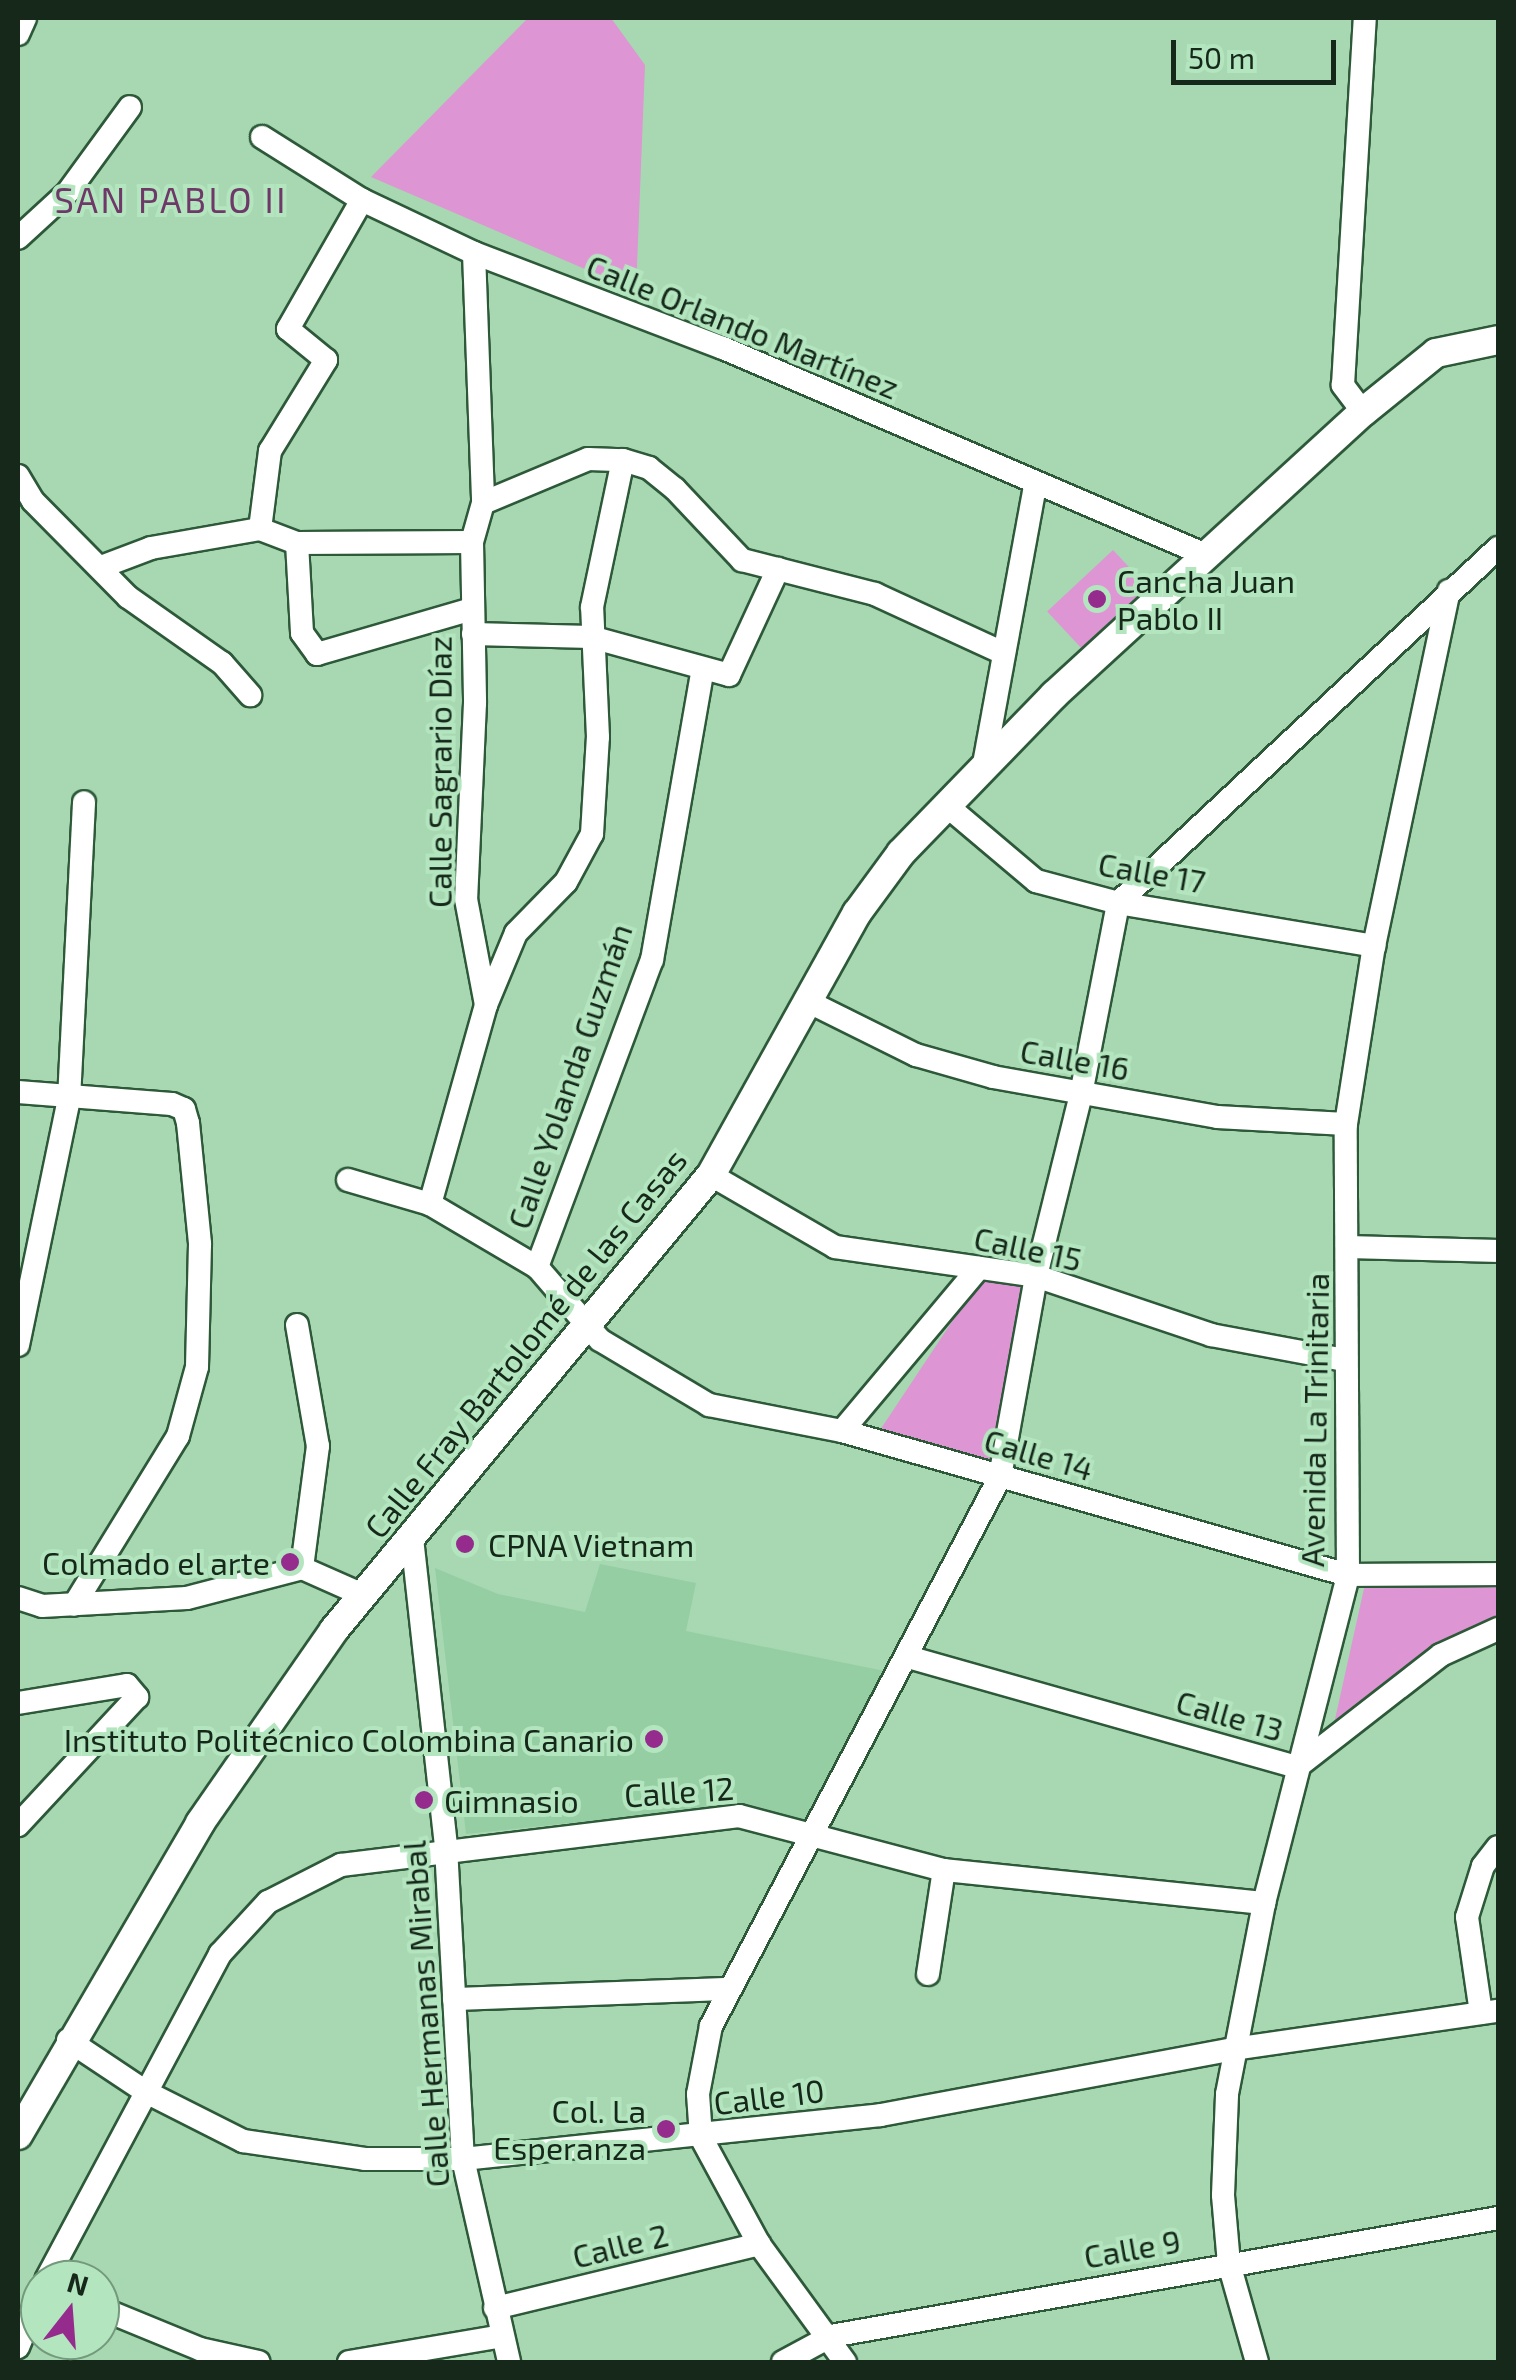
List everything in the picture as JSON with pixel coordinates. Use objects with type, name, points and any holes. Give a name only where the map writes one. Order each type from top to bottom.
[{"type":"main road","name":"Calle Fray Bartolomé de las Casas","points":[[18,2129],[200,1823],[363,1595],[712,1175],[857,913],[946,805],[984,764],[1363,412],[1436,353],[1498,340]]},
{"type":"street","points":[[18,34],[26,18]]},
{"type":"street","points":[[1363,412],[1343,385],[1366,18]]},
{"type":"street","points":[[18,238],[68,192],[130,106]]},
{"type":"street","name":"Calle Orlando Martínez","points":[[262,137],[362,200],[474,253],[723,348],[1034,486],[1208,556]]},
{"type":"street","points":[[260,529],[270,451],[326,360],[288,329],[362,200]]},
{"type":"street","name":"Calle Sagrario Díaz","points":[[430,1204],[442,1145],[486,1004],[466,899],[472,542],[483,502],[474,253]]},
{"type":"street","points":[[483,502],[588,460],[623,460],[649,468],[675,489],[742,560],[875,594],[1001,652]]},
{"type":"street","points":[[486,1004],[516,933],[566,882],[592,834],[598,737],[591,637],[623,460]]},
{"type":"street","points":[[18,476],[33,502],[157,622],[222,663],[250,695]]},
{"type":"street","points":[[984,764],[1001,652],[1034,486]]},
{"type":"street","points":[[101,568],[152,548],[260,529],[297,543],[472,542]]},
{"type":"street","points":[[297,543],[302,633],[317,654],[472,609]]},
{"type":"street","points":[[845,2362],[831,2336],[759,2244],[702,2137],[700,2066],[727,1989],[908,1657],[1000,1477],[1036,1276],[1081,1094],[1118,903],[1498,548]]},
{"type":"street","points":[[473,634],[591,637],[729,675],[778,570]]},
{"type":"street","name":"Avenida La Trinitaria","points":[[1256,2362],[1229,2264],[1224,2140],[1234,2050],[1264,1904],[1348,1574],[1344,1360],[1349,1246],[1346,1124],[1374,946],[1449,591]]},
{"type":"street","name":"Calle Yolanda Guzmán","points":[[537,1268],[652,960],[704,669]]},
{"type":"street","points":[[18,1345],[69,1099],[84,802]]},
{"type":"street","name":"Calle 17","points":[[946,805],[1024,875],[1118,903],[1374,946]]},
{"type":"street","name":"Calle 16","points":[[806,1001],[916,1055],[1081,1094],[1217,1117],[1346,1124]]},
{"type":"street","points":[[18,1092],[184,1109],[200,1244],[197,1368],[178,1436],[74,1605]]},
{"type":"street","name":"Calle 15","points":[[712,1175],[823,1243],[1036,1276],[1211,1336],[1344,1360]]},
{"type":"street","points":[[348,1180],[430,1204],[537,1268],[587,1322]]},
{"type":"street","points":[[1349,1246],[1498,1250]]},
{"type":"street","points":[[842,1430],[980,1268]]},
{"type":"street","name":"Calle 14","points":[[587,1322],[600,1340],[698,1401],[842,1430],[1348,1574],[1498,1574]]},
{"type":"street","points":[[297,1325],[318,1446],[302,1568]]},
{"type":"street","name":"Calle Hermanas Mirabal","points":[[412,1538],[446,1848],[462,2160],[509,2362]]},
{"type":"street","points":[[18,1598],[74,1605],[187,1598],[302,1568],[363,1595]]},
{"type":"street","name":"Calle 13","points":[[908,1657],[1297,1768],[1441,1655],[1498,1629]]},
{"type":"street","points":[[18,1703],[127,1686],[137,1697],[18,1825]]},
{"type":"street","name":"Calle 12","points":[[58,2260],[220,1954],[268,1902],[341,1865],[446,1848],[719,1816],[811,1832],[944,1870],[1264,1904]]},
{"type":"street","points":[[1490,2012],[1468,1918],[1483,1866],[1498,1846]]},
{"type":"street","points":[[928,1974],[944,1870]]},
{"type":"street","points":[[454,1999],[727,1989]]},
{"type":"street","name":"Calle 10","points":[[68,2040],[146,2092],[244,2141],[365,2159],[462,2160],[882,2115],[1234,2050],[1490,2012]]},
{"type":"street","name":"Calle 9","points":[[783,2362],[831,2336],[1498,2218]]},
{"type":"street","name":"Calle 2","points":[[495,2308],[759,2244]]},
{"type":"street","points":[[120,2316],[200,2349],[259,2362]]},
{"type":"street","points":[[349,2362],[502,2336]]},
{"type":"shaded area","points":[[528,18],[611,18],[645,65],[636,291],[371,177]]},
{"type":"shaded area","name":"Cancha Juan Pablo II","points":[[1113,550],[1147,587],[1081,648],[1047,611]]},
{"type":"shaded area","points":[[983,1275],[1049,1285],[1006,1468],[880,1430]]},
{"type":"shaded area","name":"Instituto Politécnico Colombina Canario","points":[[600,1564],[696,1583],[686,1631],[890,1672],[810,1820],[734,1806],[466,1834],[435,1568],[498,1594],[585,1612]]},
{"type":"shaded area","points":[[1498,1582],[1498,1623],[1437,1650],[1326,1760],[1365,1584]]},
{"type":"place","name":"Cancha Juan Pablo II","points":[[1097,599]]},
{"type":"place","name":"CPNA Vietnam","points":[[465,1544]]},
{"type":"place","name":"Colmado el arte","points":[[290,1562]]},
{"type":"place","name":"Instituto Politécnico Colombina Canario","points":[[654,1739]]},
{"type":"place","name":"Gimnasio","points":[[424,1800]]},
{"type":"place","name":"Col. La Esperanza","points":[[666,2129]]},
{"type":"district","name":"SAN PABLO II","points":[[171,199]]}]
